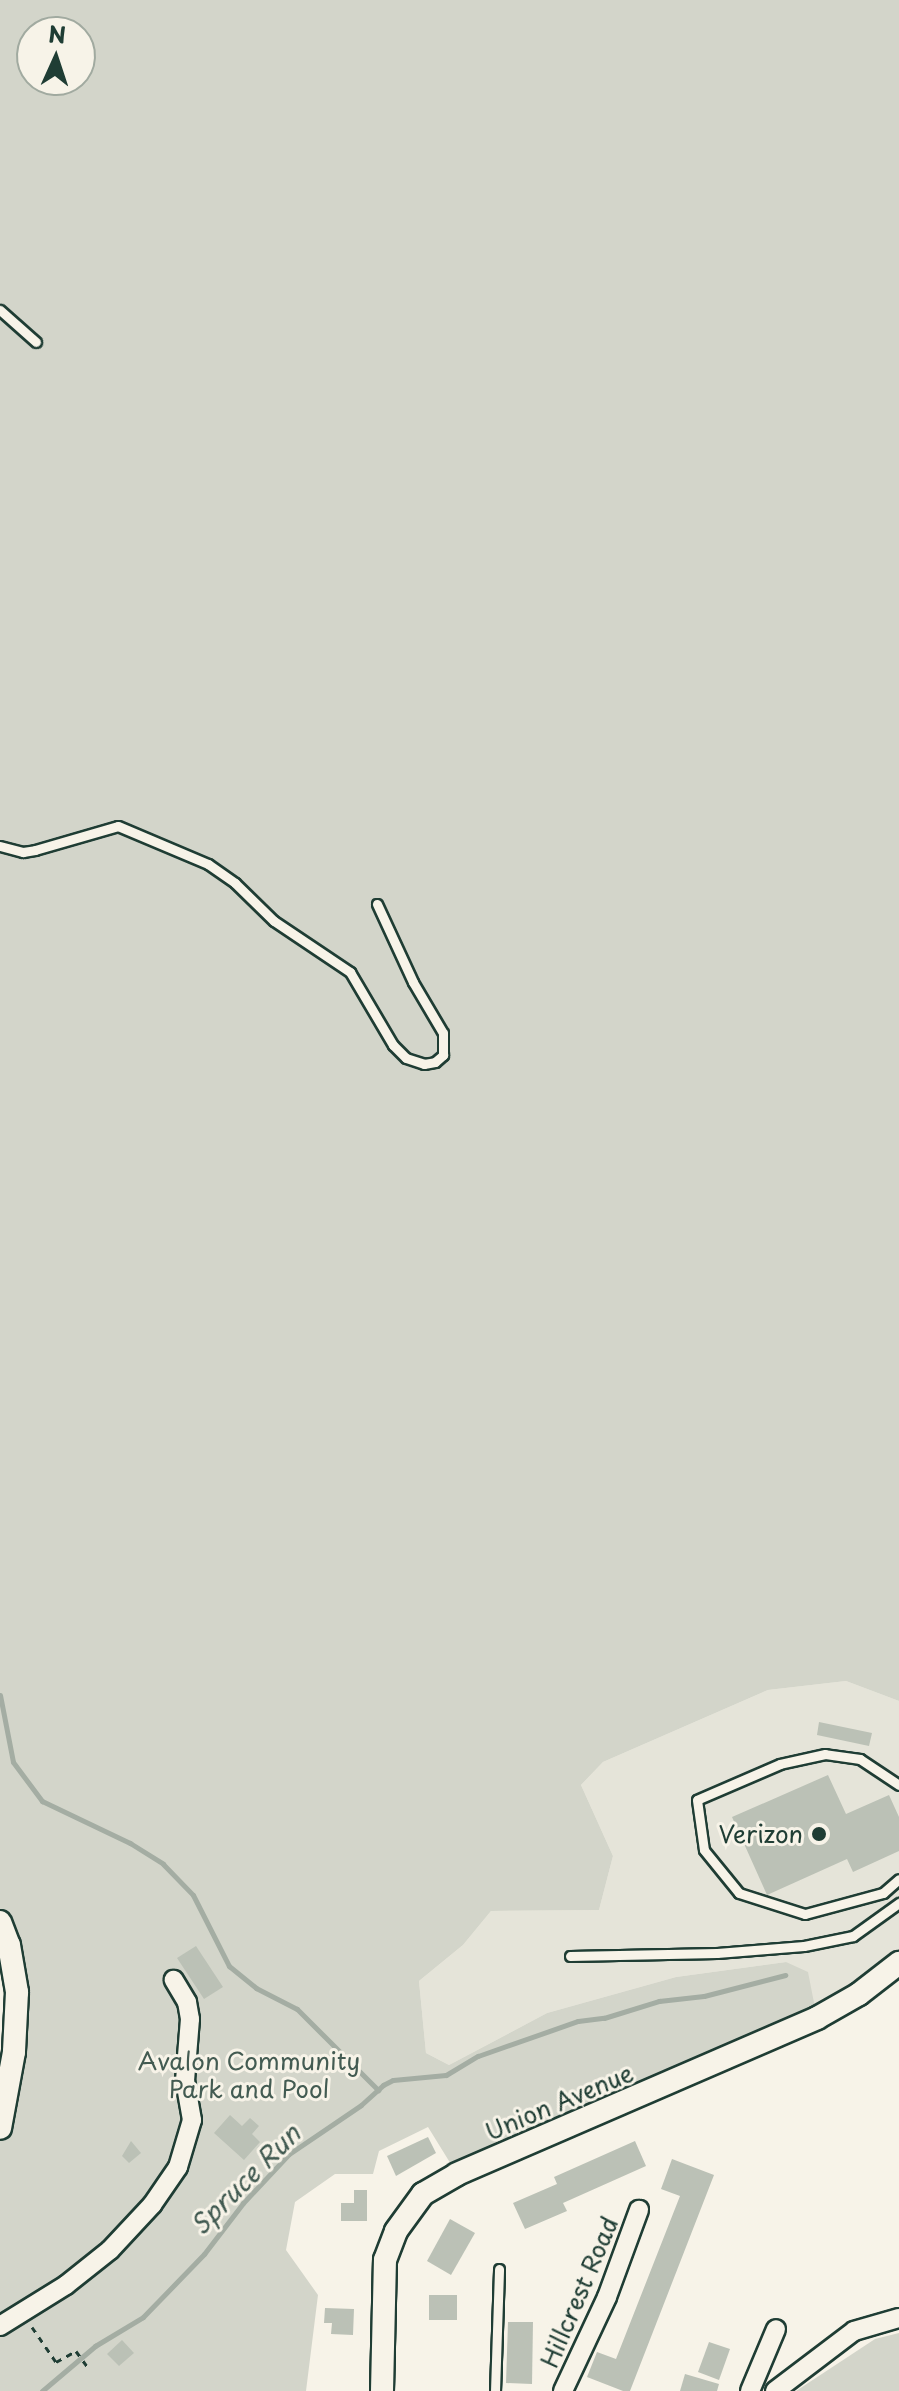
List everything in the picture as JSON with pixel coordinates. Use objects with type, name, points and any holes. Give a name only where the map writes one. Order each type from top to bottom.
[{"type":"street","points":[[0,1922],[9,1945],[17,1992],[14,2052],[0,2128]]},
{"type":"street","name":"Union Avenue","points":[[382,2391],[385,2260],[396,2231],[423,2194],[457,2174],[817,2018],[859,1994],[899,1963]]},
{"type":"street","points":[[0,2326],[66,2285],[121,2239],[152,2205],[178,2167],[192,2120],[185,2081],[190,2019],[187,2002],[174,1980]]},
{"type":"street","name":"Hillcrest Road","points":[[563,2391],[607,2297],[639,2210]]},
{"type":"street","points":[[775,2391],[854,2331],[899,2318]]},
{"type":"street","points":[[750,2391],[776,2329]]},
{"type":"lane","points":[[0,310],[36,342]]},
{"type":"lane","points":[[0,846],[23,852],[35,850],[118,826],[208,864],[235,883],[274,921],[350,972],[393,1045],[406,1058],[424,1064],[435,1062],[443,1055],[443,1033],[413,982],[377,904]]},
{"type":"lane","points":[[899,1785],[860,1759],[825,1754],[780,1764],[697,1800],[704,1850],[739,1893],[805,1914],[883,1893],[899,1879]]},
{"type":"lane","points":[[570,1956],[717,1953],[804,1946],[853,1936],[899,1903]]},
{"type":"lane","points":[[495,2391],[499,2269]]},
{"type":"path","points":[[22,2312],[56,2362],[76,2351],[87,2366]]},
{"type":"shaded area","points":[[846,1681],[899,1701],[899,1963],[817,2018],[786,1962],[676,1977],[547,2013],[449,2065],[426,2053],[419,1981],[463,1945],[491,1911],[599,1910],[613,1856],[581,1785],[603,1762],[768,1690]]},
{"type":"green space","name":"Avalon Community Park and Pool","points":[[0,0],[899,0],[899,1701],[846,1681],[768,1690],[603,1762],[581,1785],[613,1856],[599,1910],[491,1911],[463,1945],[419,1981],[426,2053],[449,2065],[547,2013],[676,1977],[786,1962],[808,1972],[817,2018],[457,2174],[428,2127],[379,2151],[373,2174],[335,2174],[295,2202],[286,2250],[318,2295],[306,2391],[0,2391],[0,2128],[14,2052],[0,1922]]},
{"type":"green space","points":[[899,2333],[899,2391],[796,2391],[875,2339]]},
{"type":"building","points":[[819,1722],[872,1733],[869,1746],[817,1735]]},
{"type":"building","name":"Verizon","points":[[828,1775],[846,1814],[889,1795],[899,1817],[899,1851],[853,1872],[847,1859],[767,1895],[732,1817]]},
{"type":"building","points":[[196,1946],[223,1987],[204,1999],[177,1958]]},
{"type":"building","points":[[230,2115],[242,2126],[250,2118],[259,2126],[252,2134],[260,2142],[244,2160],[214,2133]]},
{"type":"building","points":[[428,2137],[436,2153],[396,2176],[387,2156]]},
{"type":"building","points":[[131,2141],[141,2153],[129,2163],[122,2156]]},
{"type":"building","points":[[635,2141],[646,2166],[563,2203],[567,2211],[525,2229],[513,2203],[557,2184],[554,2177]]},
{"type":"building","points":[[672,2159],[714,2175],[630,2391],[623,2391],[587,2377],[597,2352],[616,2359],[680,2196],[661,2189]]},
{"type":"building","points":[[354,2190],[367,2190],[367,2221],[341,2221],[341,2203],[354,2203]]},
{"type":"building","points":[[450,2219],[475,2233],[451,2275],[427,2261]]},
{"type":"building","points":[[429,2295],[457,2295],[457,2320],[429,2320]]},
{"type":"building","points":[[325,2308],[354,2309],[353,2335],[331,2334],[332,2323],[324,2323]]},
{"type":"building","points":[[508,2322],[533,2322],[532,2384],[506,2383]]},
{"type":"building","points":[[122,2340],[134,2353],[119,2366],[107,2354]]},
{"type":"building","points":[[709,2342],[730,2349],[719,2380],[698,2372]]},
{"type":"building","points":[[685,2374],[719,2384],[717,2391],[680,2391]]},
{"type":"waterway","points":[[0,1695],[13,1762],[42,1801],[130,1843],[163,1864],[193,1895],[229,1966],[256,1988],[297,2009],[378,2090]]},
{"type":"waterway","name":"Spruce Run","points":[[42,2391],[95,2346],[143,2317],[204,2254],[243,2203],[289,2154],[361,2105],[383,2085],[393,2080],[446,2075],[478,2056],[578,2021],[604,2018],[659,2001],[704,1996],[785,1975]]},
{"type":"place","name":"Verizon","points":[[819,1834]]}]
